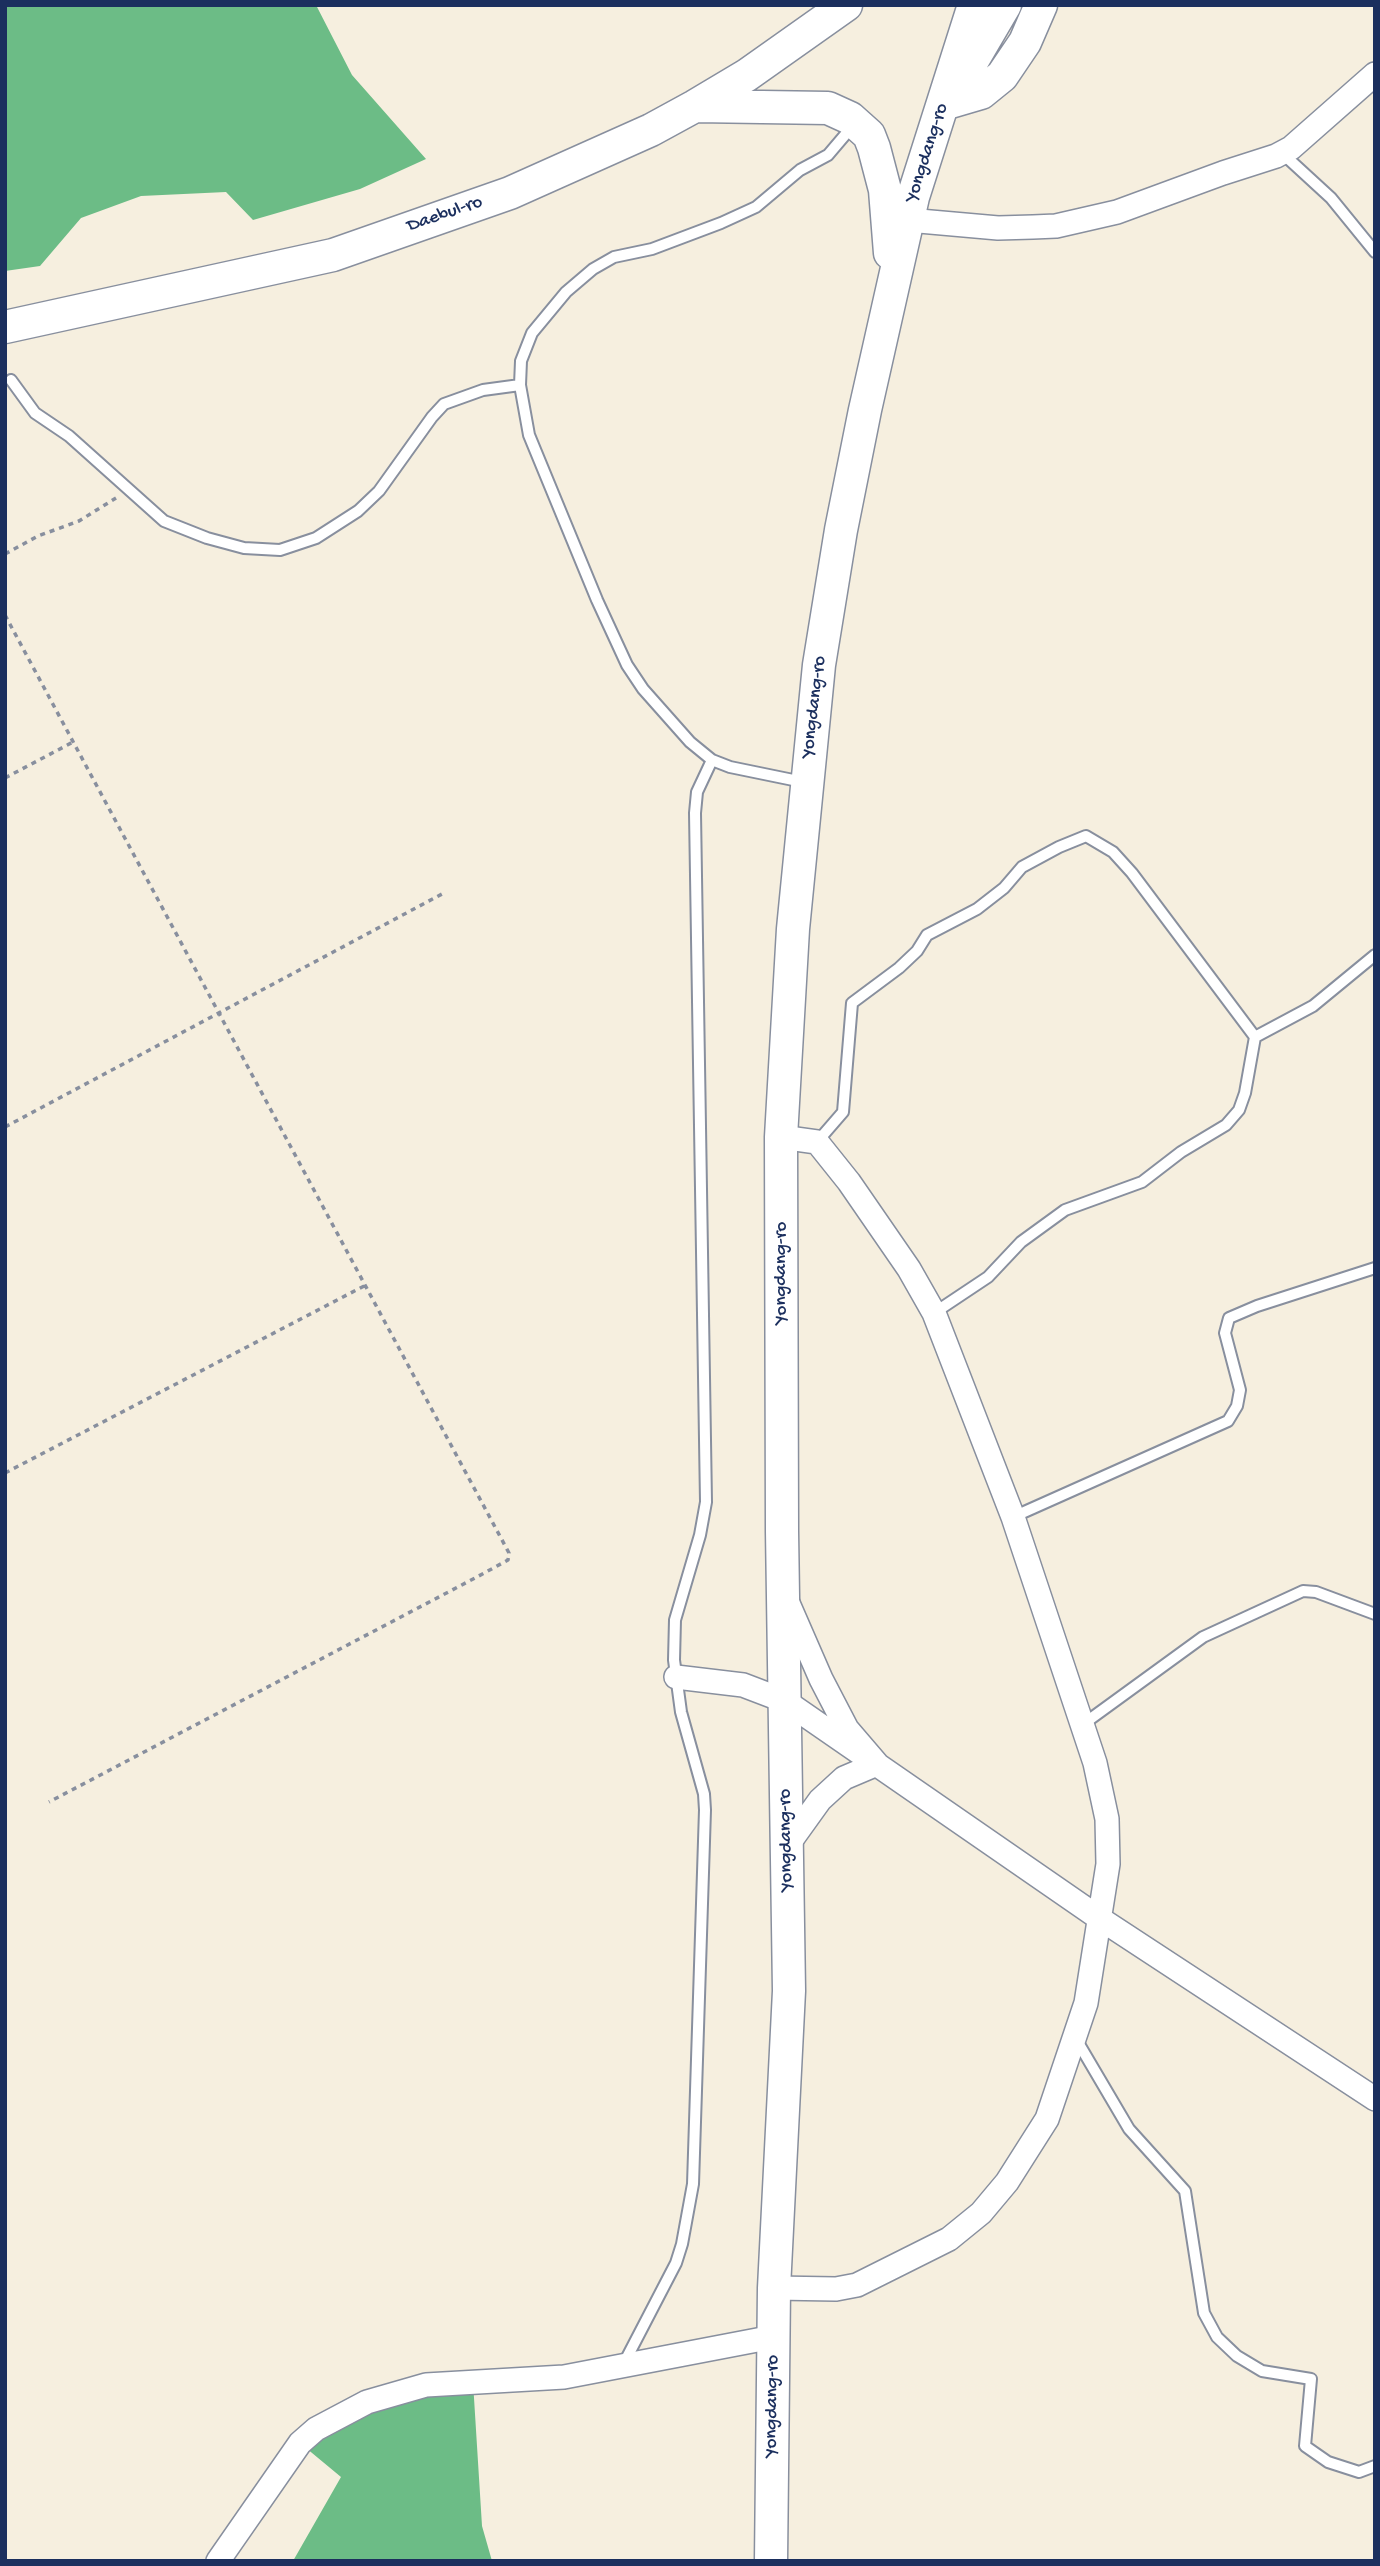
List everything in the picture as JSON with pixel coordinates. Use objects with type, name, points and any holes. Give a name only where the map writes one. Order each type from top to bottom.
[{"type":"main road","name":"Daebul-ro","points":[[5,327],[333,255],[509,193],[651,130],[695,106],[747,75],[846,5]]},
{"type":"main road","name":"Yongdang-ro","points":[[771,2561],[774,2287],[789,1991],[783,1592],[781,1136],[793,929],[819,665],[841,530],[908,220],[974,5]]},
{"type":"main road","points":[[943,110],[1005,5]]},
{"type":"main road","points":[[943,110],[981,93],[1002,76],[1025,42],[1041,5]]},
{"type":"main road","points":[[695,106],[828,108],[858,124],[869,135],[885,190],[893,286]]},
{"type":"street","points":[[908,220],[998,228],[1056,226],[1117,212],[1282,153],[1375,74]]},
{"type":"street","points":[[774,2287],[836,2289],[857,2285],[948,2239],[981,2213],[1007,2182],[1047,2119],[1086,2003],[1108,1864],[1107,1819],[1082,1725],[1013,1517],[934,1313],[901,1258],[849,1182],[817,1142],[781,1136]]},
{"type":"street","points":[[783,1592],[821,1679],[847,1729],[877,1764]]},
{"type":"street","points":[[676,1677],[743,1685],[785,1701],[1099,1918],[1375,2099]]},
{"type":"street","points":[[787,1846],[820,1800],[844,1778],[877,1764]]},
{"type":"street","points":[[218,2561],[300,2443],[316,2429],[351,2409],[398,2391],[426,2385],[564,2377],[773,2337]]},
{"type":"lane","points":[[806,783],[730,767],[712,760],[690,742],[658,708],[627,665],[528,435],[520,385],[521,361],[532,333],[566,292],[593,269],[614,257],[652,249],[756,207],[800,170],[828,155],[845,135]]},
{"type":"lane","points":[[1282,153],[1331,198],[1358,235],[1375,251]]},
{"type":"lane","points":[[11,380],[35,413],[69,436],[164,521],[207,538],[244,548],[280,550],[316,538],[358,510],[379,491],[432,416],[444,404],[483,390],[520,385]]},
{"type":"lane","points":[[623,2365],[676,2263],[693,2185],[705,1810],[704,1794],[681,1712],[674,1660],[675,1620],[700,1535],[706,1502],[695,813],[697,792],[712,760]]},
{"type":"lane","points":[[817,1142],[842,1112],[852,1003],[899,968],[917,951],[928,935],[978,909],[1004,888],[1022,867],[1086,836],[1113,852],[1132,873],[1255,1037],[1245,1093],[1239,1110],[1226,1125],[1181,1152],[1142,1182],[1065,1210],[1021,1242],[988,1277],[934,1313]]},
{"type":"lane","points":[[1255,1037],[1313,1006],[1375,955]]},
{"type":"lane","points":[[1013,1517],[1228,1421],[1237,1406],[1240,1390],[1226,1333],[1229,1318],[1257,1306],[1375,1268]]},
{"type":"lane","points":[[1082,1725],[1203,1637],[1303,1591],[1315,1592],[1375,1614]]},
{"type":"lane","points":[[1075,2036],[1129,2129],[1185,2191],[1204,2313],[1217,2337],[1237,2356],[1262,2371],[1311,2379],[1305,2446],[1328,2462],[1359,2472],[1373,2468]]},
{"type":"path","points":[[5,554],[38,536],[79,521],[130,489]]},
{"type":"path","points":[[5,615],[509,1553],[508,1560],[49,1802]]},
{"type":"path","points":[[5,778],[74,742]]},
{"type":"path","points":[[5,1127],[442,894]]},
{"type":"path","points":[[5,1473],[366,1285]]},
{"type":"green space","points":[[5,5],[316,5],[352,75],[426,159],[360,189],[253,220],[226,192],[141,196],[81,218],[40,266],[5,271]]},
{"type":"green space","points":[[473,2382],[482,2526],[492,2561],[293,2561],[341,2477],[300,2443],[316,2429]]}]
